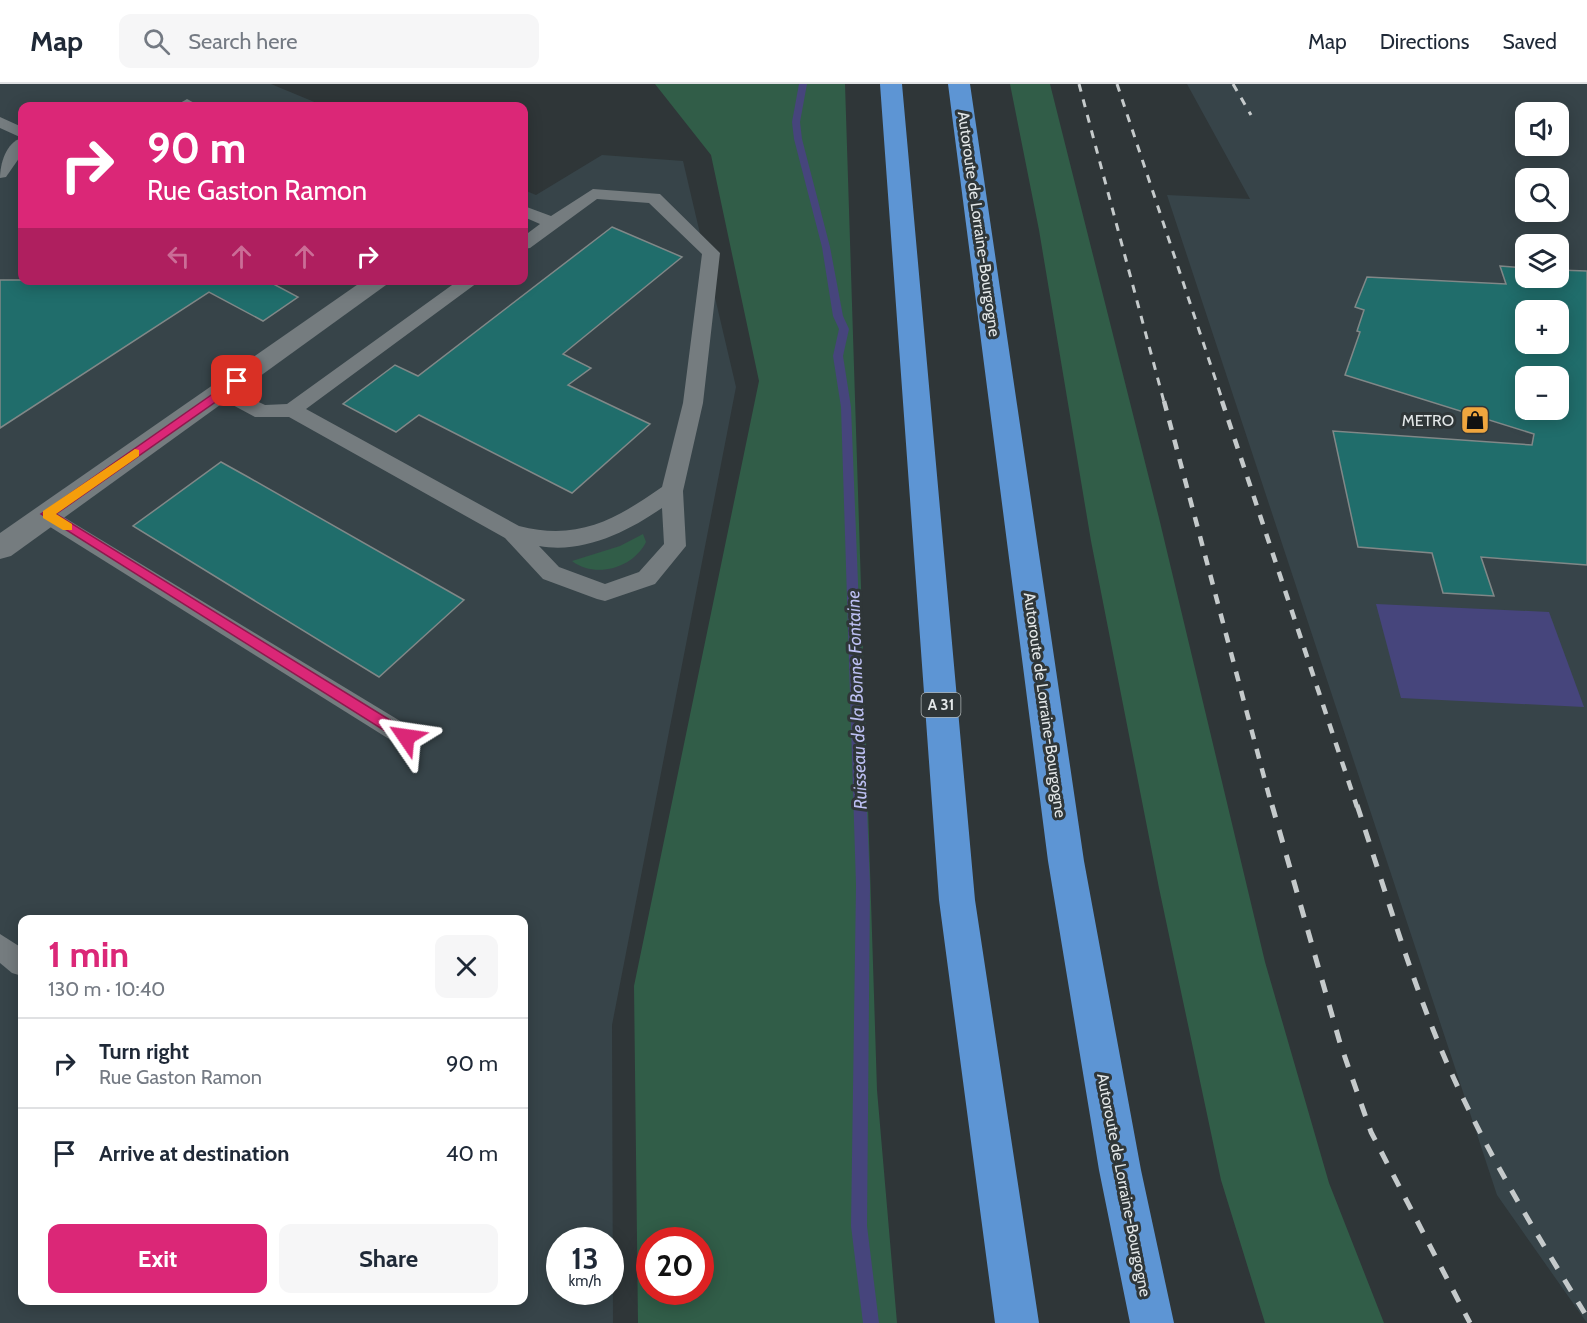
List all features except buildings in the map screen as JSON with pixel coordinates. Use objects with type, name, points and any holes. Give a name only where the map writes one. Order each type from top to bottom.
[{"type":"highway","name":"A 31","points":[[891,84],[957,900],[1017,1323]]},
{"type":"highway","name":"Autoroute de Lorraine-Bourgogne","points":[[959,84],[1062,836],[1124,1196],[1152,1323]]},
{"type":"street","points":[[3,542],[47,514],[374,285]]},
{"type":"lane","points":[[0,122],[18,131]]},
{"type":"lane","points":[[0,173],[18,148]]},
{"type":"lane","points":[[513,532],[551,573],[604,593],[647,578],[675,546],[672,491],[693,403],[711,253],[654,198],[593,194],[528,241]]},
{"type":"lane","points":[[528,213],[552,223]]},
{"type":"lane","points":[[223,391],[262,412],[292,410],[465,285]]},
{"type":"lane","points":[[292,410],[513,532],[553,540],[597,534],[643,512],[672,491]]},
{"type":"lane","points":[[47,514],[406,737]]},
{"type":"lane","points":[[0,946],[18,961]]},
{"type":"shaded area","points":[[0,84],[271,84],[314,102],[18,102],[18,285],[528,285],[528,192],[536,195],[602,155],[683,161],[736,387],[612,1025],[613,1227],[546,1227],[546,1305],[613,1305],[613,1323],[0,1323]]},
{"type":"shaded area","points":[[1187,84],[1587,84],[1587,1323],[1497,1195],[1167,195],[1250,199]]},
{"type":"shaded area","points":[[1376,604],[1549,612],[1584,707],[1401,698]]},
{"type":"green space","points":[[655,84],[845,84],[877,1090],[897,1323],[638,1323],[638,1305],[714,1305],[714,1227],[637,1227],[634,986],[759,381],[711,155]]},
{"type":"green space","points":[[1010,84],[1050,84],[1159,518],[1265,962],[1329,1183],[1384,1323],[1265,1323],[1221,1180],[1159,888],[1091,541],[1039,230]]},
{"type":"green space","points":[[643,534],[646,542],[640,551],[623,564],[613,568],[592,569],[572,561],[620,546]]},
{"type":"waterway","name":"Ruisseau de la Bonne Fontaine","points":[[803,84],[796,122],[798,139],[826,247],[838,316],[844,329],[838,356],[846,407],[863,885],[859,1226],[871,1323]]},
{"type":"railway","points":[[1079,84],[1164,402]]},
{"type":"railway","points":[[1117,84],[1223,402]]},
{"type":"railway","points":[[1233,84],[1251,115]]},
{"type":"railway","points":[[1164,401],[1272,807]]},
{"type":"railway","points":[[1222,401],[1357,807]]},
{"type":"railway","points":[[1272,805],[1340,1043],[1371,1132],[1470,1323]]},
{"type":"railway","points":[[1357,805],[1419,991],[1464,1100],[1507,1183],[1587,1317]]},
{"type":"slow traffic","points":[[68,527],[47,514],[135,453]]},
{"type":"place","name":"METRO","points":[[1475,420]]},
{"type":"route","points":[[237,381],[47,514],[406,737]]}]
